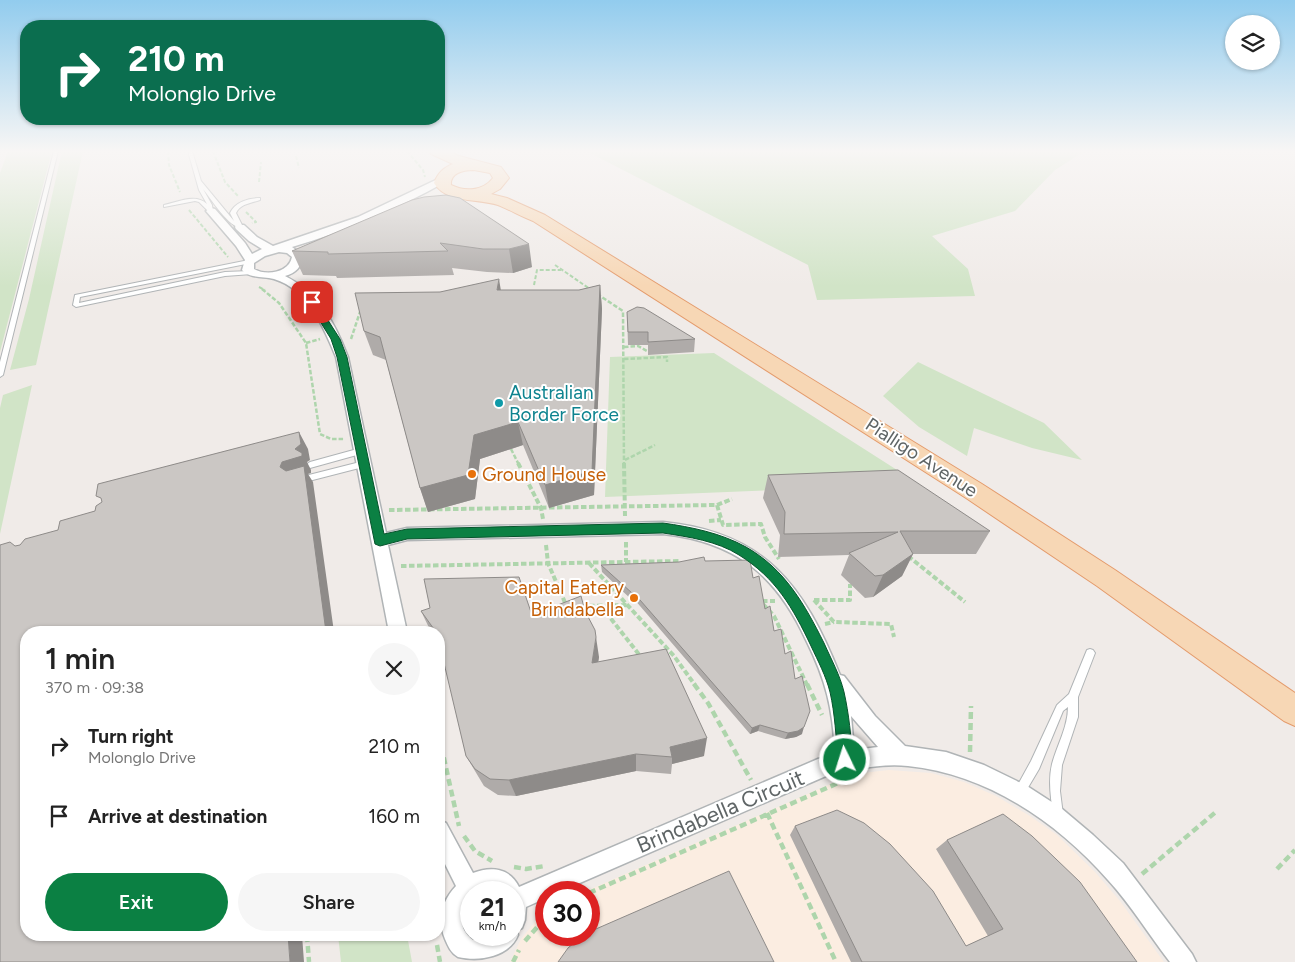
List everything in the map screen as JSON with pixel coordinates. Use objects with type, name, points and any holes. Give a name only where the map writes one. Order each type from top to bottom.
[{"type":"main road","name":"Pialligo Avenue","points":[[474,196],[506,203],[539,218],[974,491],[1174,626],[1295,711]]},
{"type":"main road","name":"Pialligo Avenue","points":[[516,196],[539,218]]},
{"type":"street","points":[[249,265],[262,253],[311,238],[413,196]]},
{"type":"street","points":[[445,199],[458,196]]},
{"type":"street","points":[[211,211],[241,245],[249,265],[260,276],[275,275],[311,255]]},
{"type":"street","points":[[240,227],[253,239],[274,249],[290,250],[295,253],[298,260],[294,266]]},
{"type":"street","points":[[294,266],[302,290],[321,314],[336,339],[342,357],[397,626]]},
{"type":"street","points":[[275,275],[302,290]]},
{"type":"street","points":[[380,541],[407,534],[674,528],[726,544],[757,561],[778,580],[794,600],[830,670],[868,723],[900,755]]},
{"type":"street","points":[[830,670],[839,704],[846,770]]},
{"type":"street","name":"Brindabella Circuit","points":[[525,896],[825,766],[846,770],[872,756],[900,755],[925,758],[981,772],[1019,792],[1058,820],[1116,872],[1184,962]]},
{"type":"street","points":[[445,842],[465,881]]},
{"type":"street","points":[[460,896],[453,909],[451,923],[454,936],[460,945]]},
{"type":"street","points":[[461,946],[483,957],[497,946]]},
{"type":"lane","points":[[0,375],[45,196]]},
{"type":"lane","points":[[165,204],[197,196],[206,198],[211,206],[211,211]]},
{"type":"lane","points":[[211,196],[226,215],[240,227]]},
{"type":"lane","points":[[226,215],[226,210],[230,206],[257,197],[238,205],[234,209],[233,213],[240,227]]},
{"type":"lane","points":[[190,198],[200,200],[211,211]]},
{"type":"lane","points":[[249,265],[229,273],[76,300],[158,280],[228,266],[249,265]]},
{"type":"lane","points":[[158,280],[180,279],[249,265]]},
{"type":"lane","points":[[310,465],[363,458]]},
{"type":"lane","points":[[295,482],[363,458]]},
{"type":"lane","points":[[1058,820],[1055,774],[1073,717],[1073,697],[1090,653]]},
{"type":"lane","points":[[1019,792],[1035,764],[1060,708],[1073,697]]},
{"type":"path","points":[[187,196],[190,198],[187,208],[228,254],[228,266]]},
{"type":"path","points":[[555,266],[624,312],[626,562]]},
{"type":"path","points":[[534,285],[537,270],[562,270]]},
{"type":"path","points":[[229,273],[231,277],[239,282],[262,287],[278,303],[300,332],[306,343],[320,434],[331,438],[345,439]]},
{"type":"path","points":[[351,339],[362,305]]},
{"type":"path","points":[[624,346],[638,346],[647,351]]},
{"type":"path","points":[[624,359],[667,358],[668,362]]},
{"type":"path","points":[[625,460],[655,446]]},
{"type":"path","points":[[511,449],[541,508]]},
{"type":"path","points":[[388,510],[717,505],[732,499]]},
{"type":"path","points":[[717,505],[722,525],[761,524],[765,537],[784,567]]},
{"type":"path","points":[[906,554],[965,602]]},
{"type":"path","points":[[401,566],[680,561]]},
{"type":"path","points":[[548,563],[566,607],[628,605]]},
{"type":"path","points":[[589,563],[674,656],[708,703],[758,795],[836,962]]},
{"type":"path","points":[[808,594],[834,622],[891,624],[894,637]]},
{"type":"path","points":[[761,602],[774,616],[826,724]]},
{"type":"path","points":[[601,606],[645,662]]},
{"type":"path","points":[[664,658],[674,656]]},
{"type":"path","points":[[970,752],[971,706]]},
{"type":"path","points":[[445,764],[459,829],[475,851],[495,862]]},
{"type":"path","points":[[600,888],[767,814],[846,770]]},
{"type":"path","points":[[1138,878],[1217,811]]},
{"type":"path","points":[[1277,869],[1295,850]]},
{"type":"path","points":[[510,867],[526,869],[550,865]]},
{"type":"path","points":[[513,962],[523,943],[535,929]]},
{"type":"path","points":[[307,941],[309,962]]},
{"type":"shaded area","points":[[889,770],[931,773],[964,782],[996,796],[1030,816],[1057,835],[1095,872],[1120,901],[1164,962],[510,962],[518,946],[525,946],[525,934],[535,922],[535,946],[600,946],[600,885],[837,781],[862,773]]},
{"type":"green space","points":[[0,196],[40,196],[0,352]]},
{"type":"green space","points":[[52,196],[73,196],[36,365],[10,370],[29,299]]},
{"type":"green space","points":[[673,196],[1030,196],[1015,211],[932,236],[968,269],[975,296],[817,300],[808,265]]},
{"type":"green space","points":[[714,353],[919,484],[605,497],[610,357]]},
{"type":"green space","points":[[918,362],[1044,423],[1082,460],[1032,448],[974,428],[967,456],[919,427],[883,396]]},
{"type":"green space","points":[[32,385],[0,534],[0,408],[3,395]]},
{"type":"green space","points":[[339,941],[408,941],[412,962],[341,962]]},
{"type":"building","points":[[450,196],[460,198],[529,244],[509,249],[483,249],[440,243],[448,251],[328,254],[328,252],[292,251],[412,200],[424,197]]},
{"type":"building","name":"Australian Border Force","points":[[499,279],[497,290],[579,290],[600,285],[592,471],[545,485],[518,422],[474,435],[468,475],[420,488],[380,337],[364,331],[355,293],[440,292]]},
{"type":"building","points":[[637,307],[644,308],[695,339],[648,342],[648,332],[628,332],[627,312]]},
{"type":"building","points":[[299,432],[301,444],[295,449],[302,453],[302,456],[282,462],[280,467],[286,471],[304,466],[325,626],[20,626],[20,941],[288,941],[290,962],[0,962],[0,545],[10,542],[15,546],[20,545],[25,539],[58,530],[60,521],[95,511],[96,506],[102,502],[101,498],[96,496],[98,484]]},
{"type":"building","points":[[898,470],[990,531],[900,531],[913,554],[883,575],[875,576],[849,553],[898,532],[784,534],[785,512],[768,475]]},
{"type":"building","points":[[704,557],[705,561],[750,560],[753,578],[759,576],[765,609],[770,606],[774,631],[781,629],[785,654],[791,651],[795,679],[802,676],[810,711],[804,727],[798,731],[788,733],[760,725],[752,728],[633,592],[601,565],[679,562]]},
{"type":"building","points":[[519,577],[532,615],[581,596],[585,611],[595,630],[596,637],[592,663],[666,649],[707,738],[670,747],[672,757],[636,754],[509,780],[490,779],[475,769],[466,756],[445,667],[445,626],[432,626],[421,611],[430,608],[424,579]]},
{"type":"building","points":[[837,810],[864,823],[890,844],[933,891],[966,946],[1003,929],[947,840],[1003,814],[1032,836],[1080,882],[1137,962],[862,962],[795,826]]},
{"type":"building","points":[[729,871],[774,962],[558,962],[570,946],[600,946],[600,927]]},
{"type":"place","name":"Australian Border Force","points":[[499,403]]},
{"type":"place","name":"Ground House","points":[[472,474]]},
{"type":"place","name":"Capital Eatery Brindabella","points":[[634,598]]},
{"type":"route","points":[[312,302],[336,339],[342,357],[380,541],[407,534],[674,528],[691,532],[743,551],[770,571],[788,591],[804,616],[830,670],[836,691],[842,719],[845,760]]}]
